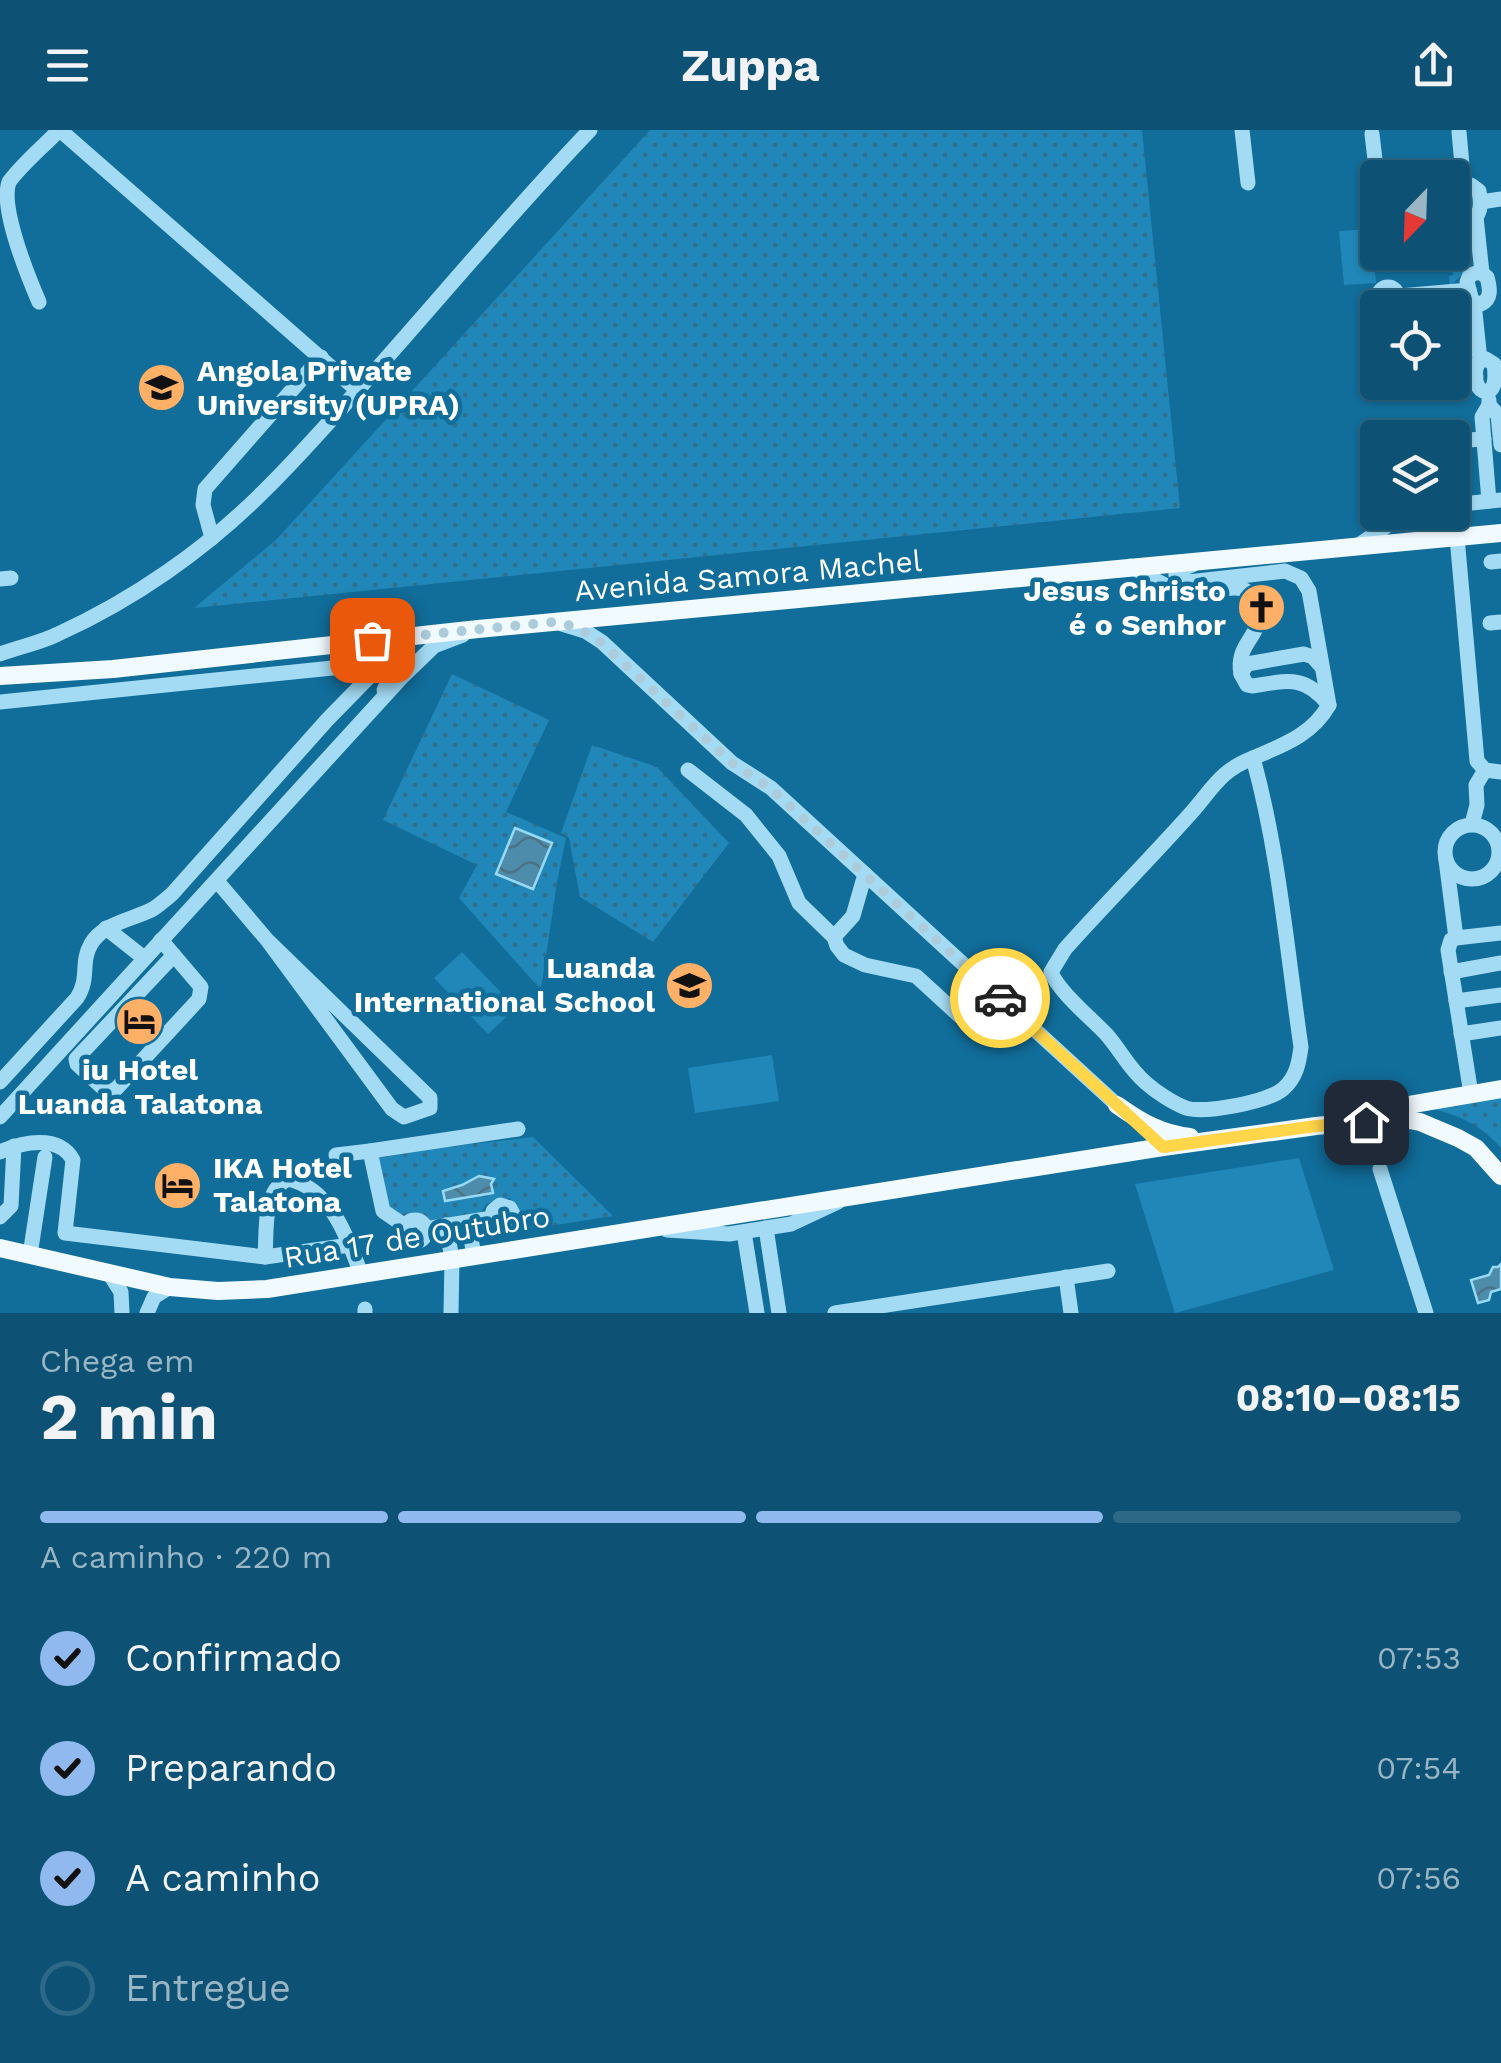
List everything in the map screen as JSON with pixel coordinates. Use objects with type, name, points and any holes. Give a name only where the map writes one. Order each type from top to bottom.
[{"type":"main road","name":"Avenida Samora Machel","points":[[0,676],[113,669],[553,622],[1501,533]]},
{"type":"main road","points":[[1316,1126],[1332,1118],[1501,1092]]},
{"type":"main road","points":[[1389,1108],[1501,1092]]},
{"type":"main road","points":[[1117,1106],[1164,1133],[1226,1138]]},
{"type":"main road","points":[[1117,1106],[1163,1147]]},
{"type":"main road","points":[[1113,1156],[1127,1146],[1135,1131],[1117,1106]]},
{"type":"main road","points":[[1113,1156],[1398,1118],[1439,1128],[1476,1148],[1501,1176]]},
{"type":"main road","name":"Rua 17 de Outubro","points":[[0,1248],[170,1287],[267,1289],[452,1260],[470,1236],[648,1229],[1113,1156]]},
{"type":"street","points":[[38,302],[3,215],[1,198],[7,184],[60,130],[357,390]]},
{"type":"street","points":[[0,654],[55,636],[103,611],[212,538],[262,493],[590,130]]},
{"type":"street","points":[[1242,130],[1248,183]]},
{"type":"street","points":[[1460,131],[1460,160]]},
{"type":"street","points":[[1371,132],[1375,160]]},
{"type":"street","points":[[1470,214],[1501,200]]},
{"type":"street","points":[[1478,209],[1491,282]]},
{"type":"street","points":[[1470,503],[1495,500],[1498,415],[1479,388],[1468,282],[1476,272],[1491,282]]},
{"type":"street","points":[[212,538],[204,504],[205,489],[321,356]]},
{"type":"street","points":[[1470,371],[1486,359],[1492,362],[1498,375],[1489,398]]},
{"type":"street","points":[[1470,440],[1495,438]]},
{"type":"street","points":[[1495,438],[1501,446]]},
{"type":"street","points":[[1356,547],[1381,530]]},
{"type":"street","points":[[1457,537],[1478,760],[1493,771],[1476,785],[1478,805],[1472,824]]},
{"type":"street","points":[[1202,560],[1180,570],[1176,575],[1179,580],[1198,587],[1240,588],[1254,600],[1258,623],[1240,655],[1240,674],[1247,685],[1292,680],[1320,694],[1328,705]]},
{"type":"street","points":[[1130,566],[1176,590],[1285,572],[1301,578],[1309,591],[1328,705],[1310,729],[1290,742],[1234,765],[1219,779],[1065,949],[1051,972],[1055,984],[1110,1039],[1136,1074],[1186,1108],[1202,1110],[1276,1094],[1294,1075],[1299,1062],[1301,1047],[1272,846],[1254,758]]},
{"type":"street","points":[[614,654],[608,632],[634,616]]},
{"type":"street","points":[[553,622],[585,631],[602,642],[732,763],[770,788],[1117,1106]]},
{"type":"street","points":[[0,1116],[434,646],[478,630]]},
{"type":"street","points":[[372,640],[385,650],[393,664],[375,706]]},
{"type":"street","points":[[1240,674],[1247,664],[1304,654],[1322,667]]},
{"type":"street","points":[[0,702],[362,665],[373,673],[326,720],[172,894],[154,908],[106,928],[94,939],[86,954],[86,981],[77,998],[0,1082]]},
{"type":"street","points":[[688,770],[746,814],[780,856],[799,903],[834,937],[844,955],[916,976],[975,1030],[984,1031],[1010,1008]]},
{"type":"street","points":[[1446,860],[1450,868],[1466,878],[1484,876],[1499,856],[1496,840],[1484,827],[1472,824],[1451,834],[1444,851],[1450,941],[1469,1094]]},
{"type":"street","points":[[834,937],[853,916],[864,874]]},
{"type":"street","points":[[217,881],[268,941],[396,1114],[404,1117],[430,1108],[430,1098],[268,941]]},
{"type":"street","points":[[106,928],[144,958]]},
{"type":"street","points":[[1450,941],[1501,933]]},
{"type":"street","points":[[161,940],[174,955],[201,987],[199,1000],[116,1088],[104,1089],[76,1064],[76,1059],[174,955]]},
{"type":"street","points":[[1450,941],[1469,1094]]},
{"type":"street","points":[[1451,972],[1501,963]]},
{"type":"street","points":[[1456,1001],[1501,995]]},
{"type":"street","points":[[1461,1034],[1501,1028]]},
{"type":"street","points":[[336,1156],[518,1129]]},
{"type":"street","points":[[0,1217],[11,1206],[7,1149],[30,1142],[57,1145],[68,1150],[72,1160],[65,1233],[265,1257],[350,1245]]},
{"type":"street","points":[[370,1151],[382,1211],[405,1226],[411,1241],[422,1239],[425,1228],[446,1225],[470,1236],[492,1218]]},
{"type":"street","points":[[30,1254],[45,1157]]},
{"type":"street","points":[[1380,1169],[1426,1313]]},
{"type":"street","points":[[265,1257],[271,1194],[287,1179],[313,1189],[332,1212],[361,1274]]},
{"type":"street","points":[[648,1229],[744,1232],[791,1224],[844,1198]]},
{"type":"street","points":[[446,1225],[452,1260],[451,1313]]},
{"type":"street","points":[[766,1228],[778,1313]]},
{"type":"street","points":[[744,1232],[757,1313]]},
{"type":"street","points":[[835,1313],[908,1307],[1108,1271]]},
{"type":"street","points":[[109,1273],[121,1292],[122,1311]]},
{"type":"street","points":[[1066,1277],[1071,1313]]},
{"type":"street","points":[[147,1313],[154,1297],[170,1287]]},
{"type":"street","points":[[122,1311],[133,1302],[141,1304],[147,1313]]},
{"type":"shaded area","points":[[650,130],[1142,130],[1180,508],[194,608],[276,540]]},
{"type":"shaded area","points":[[1360,230],[1360,270],[1375,270],[1376,283],[1344,285],[1339,231]]},
{"type":"shaded area","points":[[1453,270],[1467,270],[1450,286],[1449,276]]},
{"type":"shaded area","points":[[452,674],[549,720],[506,812],[566,838],[541,990],[459,898],[477,865],[383,820]]},
{"type":"shaded area","points":[[592,745],[657,767],[729,843],[653,942],[580,897],[569,838],[561,833]]},
{"type":"shaded area","points":[[462,952],[516,1008],[488,1034],[434,978]]},
{"type":"shaded area","points":[[772,1055],[779,1101],[695,1113],[688,1068]]},
{"type":"shaded area","points":[[1501,1097],[1501,1148],[1467,1121],[1427,1107]]},
{"type":"shaded area","points":[[533,1137],[613,1216],[511,1232],[522,1216],[510,1198],[486,1204],[480,1215],[430,1223],[421,1214],[398,1218],[385,1210],[377,1155]]},
{"type":"shaded area","points":[[1299,1158],[1334,1270],[1175,1313],[1135,1184]]},
{"type":"water","points":[[515,828],[552,843],[533,889],[496,874]]},
{"type":"water","points":[[479,1176],[494,1179],[493,1193],[445,1201],[443,1191]]},
{"type":"water","points":[[1501,1264],[1501,1289],[1491,1292],[1489,1300],[1478,1303],[1471,1280],[1489,1275],[1493,1267]]},
{"type":"way so far","points":[[372,640],[553,622],[594,636],[732,763],[770,788],[1000,998]]},
{"type":"place","name":"Angola Private University (UPRA)","points":[[162,388]]},
{"type":"place","name":"Jesus Christo é o Senhor","points":[[1261,608]]},
{"type":"place","name":"Luanda International School","points":[[690,985]]},
{"type":"place","name":"iu Hotel Luanda Talatona","points":[[140,1021]]},
{"type":"place","name":"IKA Hotel Talatona","points":[[178,1185]]},
{"type":"route","points":[[1000,998],[1163,1147],[1366,1122]]}]
